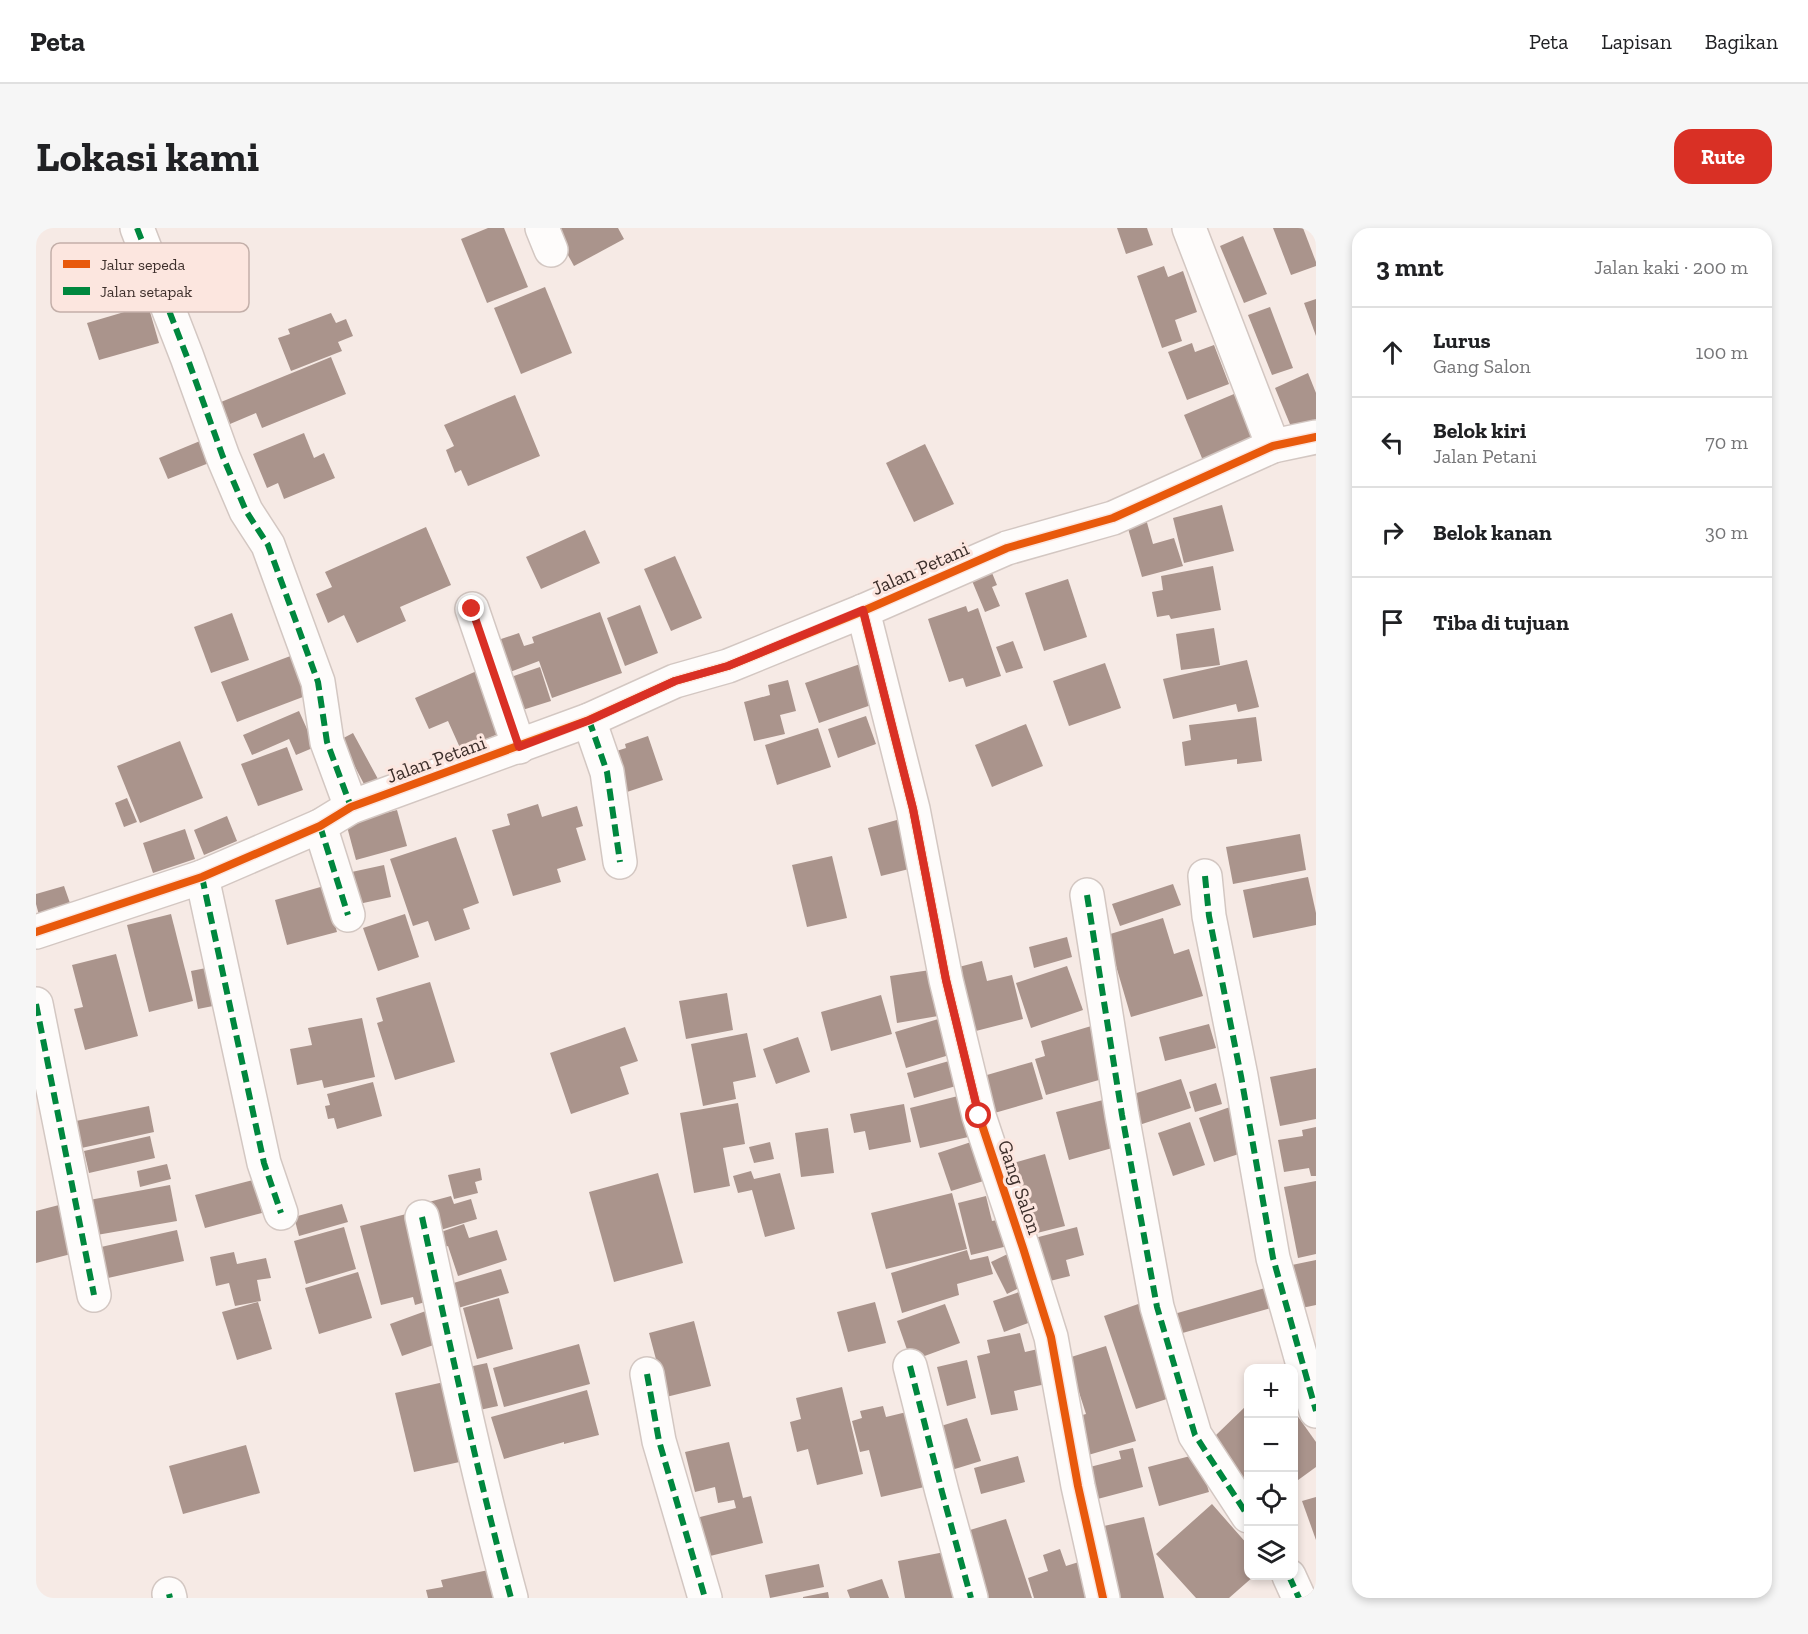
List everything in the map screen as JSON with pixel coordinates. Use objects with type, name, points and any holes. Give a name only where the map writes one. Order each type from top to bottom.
[{"type":"street","points":[[137,228],[143,243]]},
{"type":"street","points":[[1189,228],[1273,446]]},
{"type":"street","points":[[170,312],[223,458],[246,511],[268,545],[318,682],[327,742],[351,807]]},
{"type":"street","name":"Jalan Petani","points":[[36,932],[202,877],[320,826],[351,807],[590,720],[675,681],[728,666],[1007,548],[1113,518],[1273,446],[1316,437]]},
{"type":"street","points":[[472,609],[519,747]]},
{"type":"street","name":"Gang Salon","points":[[863,610],[913,809],[946,980],[979,1116],[1051,1337],[1078,1486],[1103,1598]]},
{"type":"street","points":[[590,720],[607,772],[620,862]]},
{"type":"street","points":[[320,826],[348,915]]},
{"type":"street","points":[[1205,876],[1209,916],[1241,1076],[1273,1258],[1316,1411]]},
{"type":"street","points":[[202,877],[264,1163],[281,1213]]},
{"type":"street","points":[[1087,895],[1122,1115],[1157,1307],[1195,1435],[1244,1510]]},
{"type":"street","points":[[36,1004],[94,1295]]},
{"type":"street","points":[[422,1217],[465,1415],[511,1598]]},
{"type":"street","points":[[910,1366],[971,1598]]},
{"type":"street","points":[[647,1374],[659,1441],[705,1598]]},
{"type":"street","points":[[1291,1580],[1299,1598]]},
{"type":"building","points":[[488,228],[504,228],[528,287],[487,303],[461,239]]},
{"type":"building","points":[[553,228],[618,228],[624,239],[574,266]]},
{"type":"building","points":[[1117,228],[1147,228],[1153,245],[1126,254]]},
{"type":"building","points":[[1273,228],[1303,228],[1316,266],[1291,275]]},
{"type":"building","points":[[1243,236],[1267,294],[1244,303],[1220,246]]},
{"type":"building","points":[[1164,266],[1168,277],[1183,271],[1197,312],[1175,320],[1182,341],[1162,348],[1137,276]]},
{"type":"building","points":[[545,287],[572,353],[521,374],[494,308]]},
{"type":"building","points":[[1316,299],[1316,336],[1304,303]]},
{"type":"building","points":[[1270,307],[1293,368],[1272,375],[1248,315]]},
{"type":"building","points":[[124,312],[150,312],[159,343],[99,360],[87,323]]},
{"type":"building","points":[[331,313],[336,323],[346,319],[353,336],[338,342],[342,351],[291,371],[278,338],[290,334],[288,329]]},
{"type":"building","points":[[1192,343],[1195,352],[1214,345],[1229,384],[1187,400],[1168,352]]},
{"type":"building","points":[[331,357],[346,394],[262,428],[256,413],[230,424],[221,402]]},
{"type":"building","points":[[1308,373],[1316,393],[1316,419],[1292,429],[1275,388]]},
{"type":"building","points":[[1234,394],[1255,442],[1204,463],[1184,415]]},
{"type":"building","points":[[515,395],[540,456],[468,486],[461,470],[455,473],[446,450],[454,446],[444,425]]},
{"type":"building","points":[[304,433],[314,458],[324,453],[335,478],[284,499],[278,483],[267,488],[253,454]]},
{"type":"building","points":[[200,441],[209,463],[168,479],[159,458]]},
{"type":"building","points":[[925,444],[954,504],[914,522],[886,463]]},
{"type":"building","points":[[1222,505],[1234,551],[1184,563],[1173,518]]},
{"type":"building","points":[[1146,519],[1153,544],[1174,538],[1183,566],[1142,577],[1127,525]]},
{"type":"building","points":[[426,527],[451,585],[400,607],[406,621],[357,643],[344,615],[328,623],[316,594],[332,587],[325,572]]},
{"type":"building","points":[[585,530],[600,563],[541,589],[526,557]]},
{"type":"building","points":[[675,556],[702,618],[671,631],[644,569]]},
{"type":"building","points":[[1213,566],[1221,610],[1171,619],[1169,615],[1157,617],[1152,592],[1163,590],[1161,576]]},
{"type":"building","points":[[990,568],[997,585],[992,587],[1000,606],[985,612],[970,576]]},
{"type":"building","points":[[1068,579],[1087,637],[1044,651],[1025,593]]},
{"type":"building","points":[[640,605],[658,653],[625,666],[607,618]]},
{"type":"building","points":[[966,606],[968,612],[978,608],[1001,676],[966,687],[963,678],[949,682],[928,619]]},
{"type":"building","points":[[600,612],[622,673],[552,698],[539,661],[507,673],[495,641],[519,633],[524,646],[534,643],[532,637]]},
{"type":"building","points":[[232,613],[249,660],[211,673],[194,627]]},
{"type":"building","points":[[1214,628],[1220,665],[1181,670],[1176,634]]},
{"type":"building","points":[[1013,641],[1023,668],[1006,673],[996,647]]},
{"type":"building","points":[[301,652],[316,692],[237,722],[221,682]]},
{"type":"building","points":[[1247,660],[1259,707],[1238,712],[1236,704],[1173,719],[1163,679]]},
{"type":"building","points":[[866,662],[880,702],[819,723],[805,683]]},
{"type":"building","points":[[1105,663],[1121,708],[1069,726],[1053,681]]},
{"type":"building","points":[[540,667],[551,701],[516,712],[505,679]]},
{"type":"building","points":[[479,670],[505,731],[461,750],[448,721],[429,729],[415,698]]},
{"type":"building","points":[[788,680],[796,711],[780,715],[785,734],[754,741],[744,702],[770,695],[768,685]]},
{"type":"building","points":[[299,711],[315,747],[296,755],[289,739],[252,755],[243,735]]},
{"type":"building","points":[[866,716],[876,744],[838,758],[828,729]]},
{"type":"building","points":[[1256,717],[1262,761],[1237,764],[1237,759],[1185,766],[1182,742],[1191,740],[1189,725]]},
{"type":"building","points":[[1026,724],[1043,766],[992,787],[975,745]]},
{"type":"building","points":[[818,728],[831,767],[777,785],[765,745]]},
{"type":"building","points":[[353,733],[378,779],[365,786],[353,763],[346,767],[334,743]]},
{"type":"building","points":[[648,736],[663,780],[621,794],[607,754],[626,748],[625,744]]},
{"type":"building","points":[[180,741],[203,798],[140,823],[117,766]]},
{"type":"building","points":[[287,747],[303,790],[258,806],[241,764]]},
{"type":"building","points":[[127,798],[137,822],[124,827],[115,803]]},
{"type":"building","points":[[538,804],[542,817],[577,806],[583,826],[576,828],[586,860],[557,869],[561,882],[513,896],[492,830],[510,825],[507,814]]},
{"type":"building","points":[[397,810],[407,846],[356,860],[346,823]]},
{"type":"building","points":[[227,816],[237,841],[204,855],[194,830]]},
{"type":"building","points":[[904,818],[917,867],[881,876],[868,828]]},
{"type":"building","points":[[185,829],[195,859],[153,873],[143,843]]},
{"type":"building","points":[[1300,834],[1306,870],[1233,884],[1226,847]]},
{"type":"building","points":[[456,837],[479,903],[463,909],[470,929],[435,941],[428,921],[413,926],[390,859]]},
{"type":"building","points":[[832,856],[847,918],[807,927],[792,865]]},
{"type":"building","points":[[384,865],[391,897],[354,905],[347,873]]},
{"type":"building","points":[[1308,877],[1316,913],[1316,925],[1253,938],[1243,890]]},
{"type":"building","points":[[1173,884],[1181,905],[1120,926],[1112,904]]},
{"type":"building","points":[[64,886],[71,906],[39,915],[36,894]]},
{"type":"building","points":[[324,886],[337,932],[287,945],[275,900]]},
{"type":"building","points":[[171,914],[193,1001],[149,1012],[127,925]]},
{"type":"building","points":[[405,914],[419,957],[378,971],[363,928]]},
{"type":"building","points":[[1163,918],[1174,954],[1189,949],[1203,996],[1131,1017],[1107,935]]},
{"type":"building","points":[[1067,937],[1072,957],[1034,968],[1029,947]]},
{"type":"building","points":[[116,954],[138,1036],[85,1050],[74,1009],[83,1007],[72,965]]},
{"type":"building","points":[[982,961],[987,981],[1012,975],[1023,1019],[968,1033],[951,969]]},
{"type":"building","points":[[1067,966],[1083,1010],[1031,1028],[1016,983]]},
{"type":"building","points":[[211,967],[218,1005],[198,1009],[191,971]]},
{"type":"building","points":[[937,969],[944,1015],[897,1023],[890,976]]},
{"type":"building","points":[[430,982],[455,1062],[395,1080],[377,1023],[383,1021],[376,998]]},
{"type":"building","points":[[727,993],[733,1030],[686,1039],[679,1001]]},
{"type":"building","points":[[881,995],[892,1034],[831,1051],[821,1012]]},
{"type":"building","points":[[945,1017],[956,1053],[906,1068],[895,1032]]},
{"type":"building","points":[[362,1018],[375,1077],[324,1088],[322,1080],[297,1085],[290,1049],[312,1045],[308,1028]]},
{"type":"building","points":[[1098,1024],[1113,1076],[1046,1095],[1035,1059],[1045,1056],[1041,1041]]},
{"type":"building","points":[[1209,1024],[1216,1048],[1165,1061],[1159,1037]]},
{"type":"building","points":[[625,1027],[638,1061],[620,1067],[629,1094],[571,1114],[550,1053]]},
{"type":"building","points":[[747,1033],[756,1077],[733,1082],[736,1099],[703,1106],[691,1044]]},
{"type":"building","points":[[798,1037],[810,1072],[776,1084],[763,1049]]},
{"type":"building","points":[[956,1059],[963,1084],[914,1098],[907,1073]]},
{"type":"building","points":[[1032,1062],[1043,1099],[991,1114],[980,1077]]},
{"type":"building","points":[[1316,1068],[1316,1119],[1280,1126],[1270,1077]]},
{"type":"building","points":[[1181,1079],[1191,1108],[1133,1127],[1124,1097]]},
{"type":"building","points":[[373,1082],[382,1116],[337,1129],[334,1118],[328,1119],[325,1106],[330,1105],[327,1094]]},
{"type":"building","points":[[1216,1083],[1222,1104],[1195,1112],[1189,1092]]},
{"type":"building","points":[[966,1094],[977,1135],[920,1148],[910,1108]]},
{"type":"building","points":[[1103,1100],[1116,1147],[1069,1160],[1056,1112]]},
{"type":"building","points":[[738,1103],[745,1144],[723,1148],[730,1186],[694,1193],[680,1113]]},
{"type":"building","points":[[904,1104],[911,1142],[869,1150],[865,1131],[854,1133],[850,1114]]},
{"type":"building","points":[[149,1106],[154,1132],[77,1149],[71,1122]]},
{"type":"building","points":[[1230,1107],[1245,1152],[1214,1162],[1199,1118]]},
{"type":"building","points":[[1190,1122],[1205,1165],[1173,1176],[1158,1133]]},
{"type":"building","points":[[1316,1127],[1316,1176],[1311,1176],[1309,1168],[1284,1172],[1278,1140],[1303,1136],[1302,1130]]},
{"type":"building","points":[[828,1128],[834,1173],[801,1177],[795,1133]]},
{"type":"building","points":[[150,1136],[155,1158],[89,1173],[84,1151]]},
{"type":"building","points":[[977,1140],[990,1179],[951,1191],[938,1153]]},
{"type":"building","points":[[770,1142],[774,1159],[754,1163],[749,1147]]},
{"type":"building","points":[[1045,1154],[1065,1226],[1025,1236],[1006,1165]]},
{"type":"building","points":[[167,1164],[171,1179],[140,1187],[137,1171]]},
{"type":"building","points":[[480,1168],[482,1180],[475,1182],[478,1193],[454,1199],[448,1175]]},
{"type":"building","points":[[751,1171],[754,1179],[780,1173],[795,1229],[765,1237],[752,1190],[738,1193],[733,1176]]},
{"type":"building","points":[[658,1173],[683,1263],[614,1282],[589,1192]]},
{"type":"building","points":[[253,1180],[262,1213],[205,1228],[195,1195]]},
{"type":"building","points":[[1316,1181],[1316,1254],[1298,1258],[1284,1187]]},
{"type":"building","points":[[170,1185],[177,1221],[91,1236],[84,1201]]},
{"type":"building","points":[[952,1193],[967,1249],[886,1269],[871,1213]]},
{"type":"building","points":[[451,1196],[454,1204],[471,1199],[477,1219],[434,1232],[425,1203]]},
{"type":"building","points":[[986,1196],[992,1221],[1002,1219],[1016,1244],[971,1255],[958,1203]]},
{"type":"building","points":[[342,1204],[348,1222],[299,1236],[294,1217]]},
{"type":"building","points":[[59,1205],[71,1254],[36,1263],[36,1211]]},
{"type":"building","points":[[410,1213],[432,1300],[415,1305],[413,1297],[381,1305],[360,1226]]},
{"type":"building","points":[[464,1224],[469,1238],[497,1230],[507,1260],[458,1276],[448,1246],[440,1249],[435,1234]]},
{"type":"building","points":[[344,1227],[356,1269],[306,1284],[294,1241]]},
{"type":"building","points":[[1077,1227],[1084,1255],[1066,1260],[1070,1276],[1038,1284],[1027,1240]]},
{"type":"building","points":[[177,1230],[184,1261],[99,1280],[92,1249]]},
{"type":"building","points":[[967,1250],[970,1260],[988,1256],[993,1274],[957,1284],[959,1295],[902,1313],[891,1273]]},
{"type":"building","points":[[1016,1250],[1025,1285],[1007,1294],[991,1262]]},
{"type":"building","points":[[234,1252],[237,1264],[266,1258],[271,1278],[257,1280],[261,1301],[235,1306],[229,1283],[216,1286],[210,1257]]},
{"type":"building","points":[[1316,1260],[1316,1305],[1297,1309],[1287,1266]]},
{"type":"building","points":[[501,1269],[509,1293],[448,1311],[440,1287]]},
{"type":"building","points":[[358,1272],[372,1318],[319,1334],[305,1288]]},
{"type":"building","points":[[1265,1288],[1271,1308],[1179,1334],[1174,1314]]},
{"type":"building","points":[[1028,1289],[1039,1319],[1004,1332],[993,1301]]},
{"type":"building","points":[[499,1298],[513,1349],[477,1359],[463,1308]]},
{"type":"building","points":[[258,1302],[272,1349],[237,1360],[222,1312]]},
{"type":"building","points":[[875,1302],[886,1343],[848,1352],[837,1312]]},
{"type":"building","points":[[1144,1302],[1176,1396],[1136,1409],[1104,1316]]},
{"type":"building","points":[[945,1304],[960,1343],[911,1361],[897,1321]]},
{"type":"building","points":[[434,1308],[445,1341],[402,1356],[390,1324]]},
{"type":"building","points":[[694,1321],[711,1386],[666,1397],[649,1333]]},
{"type":"building","points":[[1020,1333],[1025,1352],[1038,1349],[1046,1384],[1014,1391],[1018,1410],[991,1415],[977,1356],[990,1353],[987,1340]]},
{"type":"building","points":[[579,1344],[590,1384],[504,1407],[493,1368]]},
{"type":"building","points":[[1106,1346],[1136,1441],[1078,1458],[1072,1418],[1086,1414],[1068,1358]]},
{"type":"building","points":[[967,1360],[976,1398],[947,1406],[937,1367]]},
{"type":"building","points":[[487,1363],[498,1406],[475,1411],[464,1368]]},
{"type":"building","points":[[444,1382],[464,1461],[414,1472],[395,1393]]},
{"type":"building","points":[[842,1387],[863,1474],[817,1485],[808,1449],[797,1452],[790,1422],[801,1419],[796,1398]]},
{"type":"building","points":[[587,1390],[599,1435],[504,1459],[491,1417]]},
{"type":"building","points":[[883,1406],[886,1417],[915,1410],[933,1485],[881,1497],[869,1450],[860,1452],[852,1421],[862,1418],[860,1411]]},
{"type":"building","points":[[1244,1408],[1244,1481],[1214,1437]]},
{"type":"building","points":[[1298,1417],[1316,1442],[1316,1467],[1298,1480]]},
{"type":"building","points":[[967,1418],[981,1461],[945,1472],[931,1429]]},
{"type":"building","points":[[729,1442],[743,1498],[751,1496],[763,1543],[706,1557],[696,1518],[736,1508],[734,1500],[718,1503],[715,1487],[695,1492],[685,1452]]},
{"type":"building","points":[[246,1445],[260,1493],[183,1514],[169,1466]]},
{"type":"building","points":[[1133,1448],[1143,1487],[1090,1501],[1082,1469],[1121,1459],[1119,1451]]},
{"type":"building","points":[[1198,1454],[1209,1492],[1159,1506],[1148,1467]]},
{"type":"building","points":[[1018,1456],[1025,1482],[981,1494],[974,1468]]},
{"type":"building","points":[[1316,1497],[1316,1540],[1302,1501]]},
{"type":"building","points":[[1212,1504],[1244,1540],[1244,1580],[1249,1580],[1229,1598],[1196,1598],[1156,1554]]},
{"type":"building","points":[[1144,1517],[1164,1598],[1111,1598],[1095,1528]]},
{"type":"building","points":[[1006,1519],[1032,1598],[978,1598],[957,1534]]},
{"type":"building","points":[[1060,1549],[1066,1566],[1082,1561],[1094,1598],[1034,1598],[1028,1578],[1048,1571],[1043,1555]]},
{"type":"building","points":[[955,1550],[965,1598],[905,1598],[898,1561]]},
{"type":"building","points":[[819,1564],[824,1587],[770,1598],[765,1575]]},
{"type":"building","points":[[498,1568],[505,1598],[428,1598],[426,1590],[443,1587],[441,1580]]},
{"type":"building","points":[[882,1579],[889,1598],[850,1598],[847,1590]]},
{"type":"building","points":[[828,1592],[829,1598],[803,1598],[803,1597]]},
{"type":"marked path","points":[[137,228],[143,243]]},
{"type":"marked path","points":[[170,312],[223,457],[246,511],[268,545],[318,682],[327,742],[351,807]]},
{"type":"marked path","points":[[472,609],[519,747]]},
{"type":"marked path","points":[[589,720],[607,772],[620,862]]},
{"type":"marked path","points":[[320,826],[348,915]]},
{"type":"marked path","points":[[1205,876],[1209,916],[1241,1076],[1273,1258],[1316,1411]]},
{"type":"marked path","points":[[202,877],[264,1163],[281,1213]]},
{"type":"marked path","points":[[1087,895],[1122,1115],[1157,1307],[1195,1435],[1244,1510]]},
{"type":"marked path","points":[[36,1004],[94,1295]]},
{"type":"marked path","points":[[422,1217],[475,1456],[511,1598]]},
{"type":"marked path","points":[[910,1366],[971,1598]]},
{"type":"marked path","points":[[647,1374],[659,1441],[705,1598]]},
{"type":"marked path","points":[[1291,1580],[1299,1598]]},
{"type":"marked path","points":[[169,1594],[170,1598]]},
{"type":"cycle path","points":[[36,932],[202,877],[320,826],[351,807],[589,720],[675,681],[728,666],[863,611],[1007,548],[1113,518],[1273,446],[1316,437]]},
{"type":"cycle path","points":[[863,611],[913,809],[946,980],[979,1116],[1051,1337],[1078,1486],[1103,1598]]},
{"type":"route","points":[[472,609],[519,747],[590,720],[675,681],[728,666],[863,610],[913,809],[946,980],[979,1116]]}]
